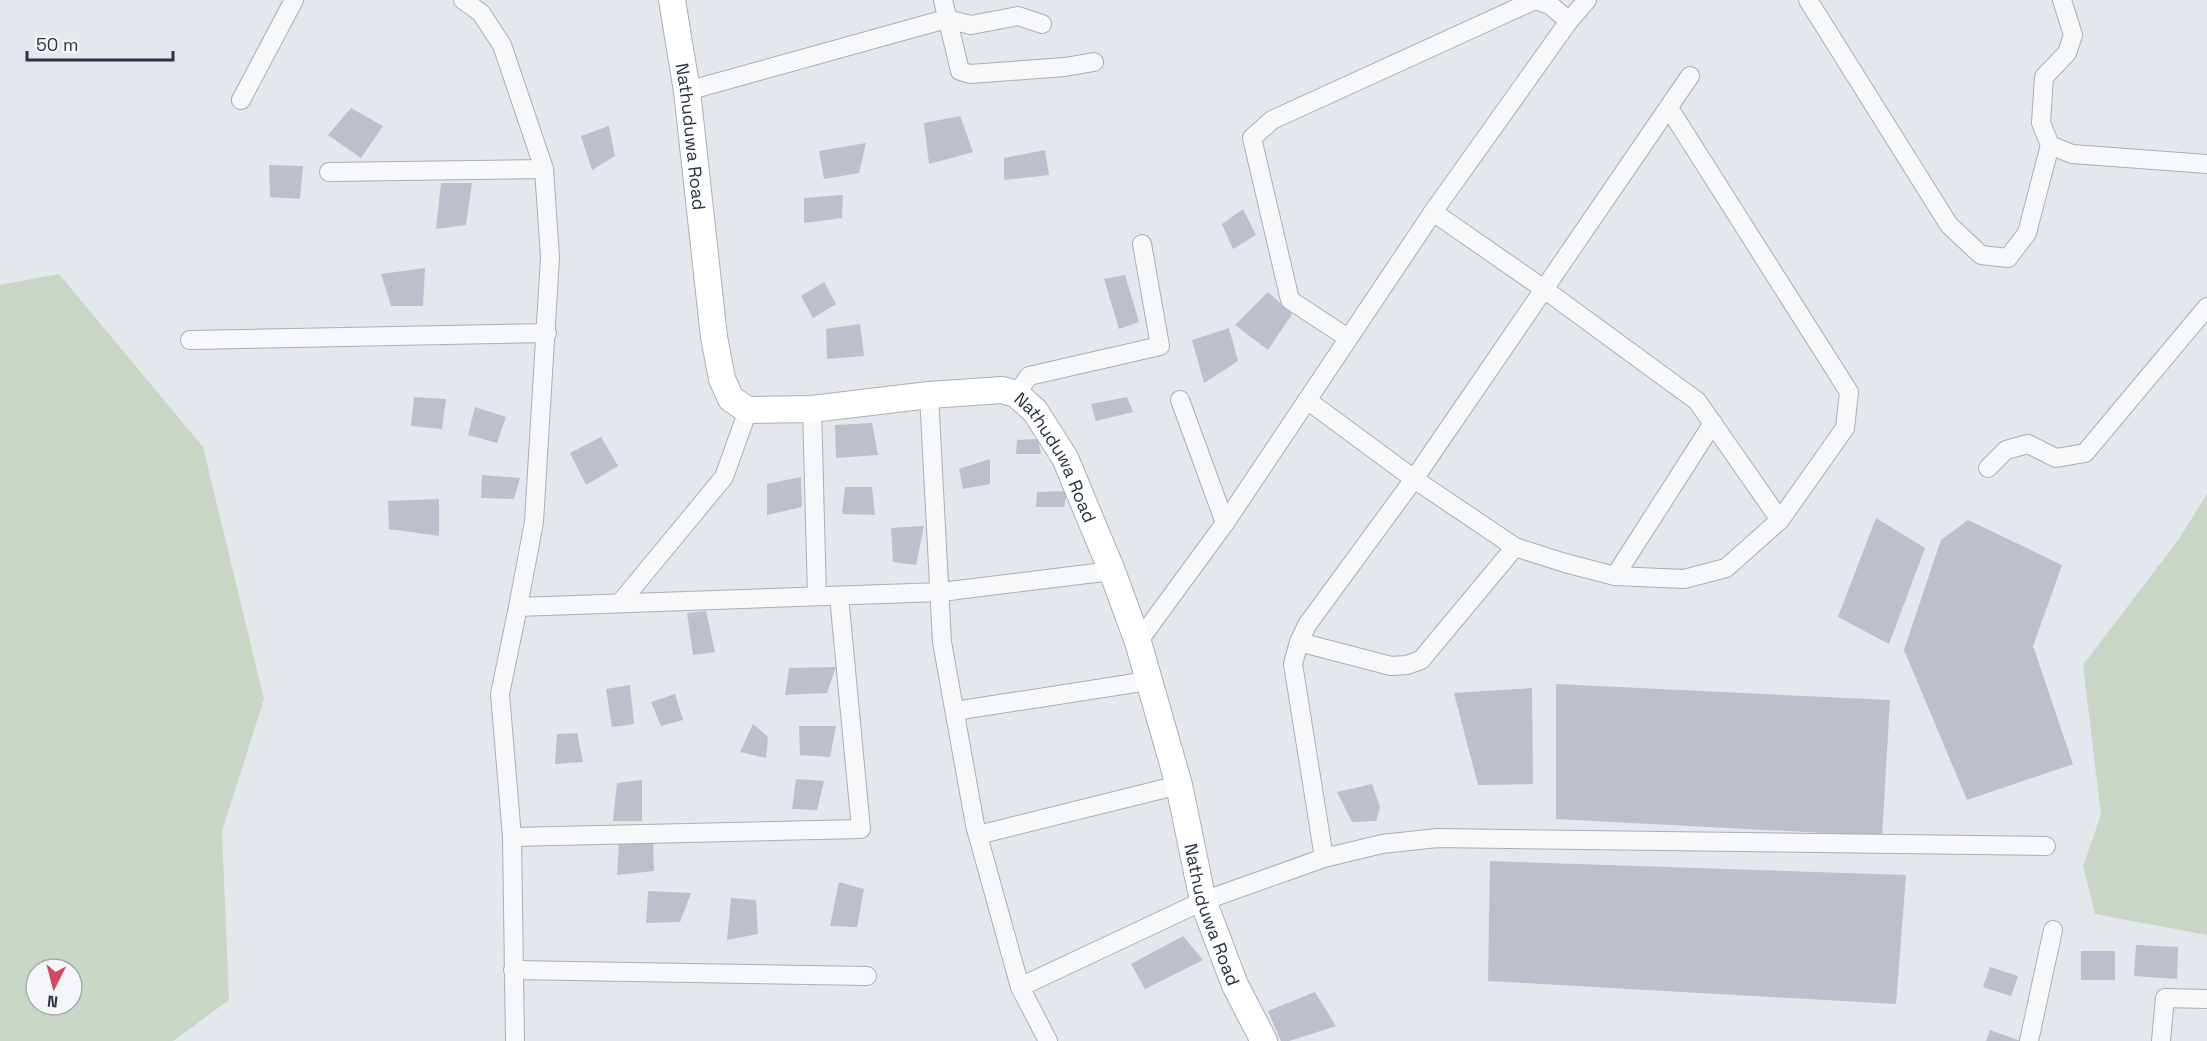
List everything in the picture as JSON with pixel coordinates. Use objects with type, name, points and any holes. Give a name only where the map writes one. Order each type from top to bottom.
[{"type":"street","points":[[242,100],[294,0]]},
{"type":"street","points":[[463,0],[481,14],[502,45],[544,169],[550,256],[534,522],[500,694],[512,837],[515,1041]]},
{"type":"street","name":"Nathuduwa Road","points":[[672,0],[687,91],[714,338],[722,379],[731,399],[748,410],[812,409],[929,395],[1002,390],[1016,394],[1035,411],[1065,458],[1112,571],[1138,642],[1179,785],[1203,901],[1235,986],[1263,1041]]},
{"type":"street","points":[[943,0],[960,70],[970,74],[1065,67],[1094,62]]},
{"type":"street","points":[[1348,338],[1290,300],[1252,138],[1272,120],[1535,0],[1550,5],[1569,21]]},
{"type":"street","points":[[1138,642],[1225,523],[1433,212],[1569,21],[1587,0]]},
{"type":"street","points":[[1808,0],[1949,225],[1982,255],[2008,258],[2027,232],[2050,145],[2041,123],[2044,77],[2067,53],[2073,34],[2062,0]]},
{"type":"street","points":[[687,91],[946,19],[971,26],[1018,15],[1042,24]]},
{"type":"street","points":[[1324,858],[1293,664],[1299,642],[1308,625],[1414,479],[1690,76]]},
{"type":"street","points":[[1307,399],[1414,479],[1515,547],[1615,576],[1684,579],[1726,568],[1780,520],[1845,428],[1849,392],[1669,108]]},
{"type":"street","points":[[2050,145],[2072,154],[2207,164]]},
{"type":"street","points":[[329,172],[544,169]]},
{"type":"street","points":[[1433,212],[1544,289],[1697,401],[1780,520]]},
{"type":"street","points":[[1016,394],[1029,376],[1160,346],[1142,244]]},
{"type":"street","points":[[1988,468],[2006,450],[2028,444],[2056,458],[2085,453],[2207,307]]},
{"type":"street","points":[[190,340],[547,333]]},
{"type":"street","points":[[929,395],[942,642],[954,711],[978,835],[1020,987],[1048,1041]]},
{"type":"street","points":[[1180,400],[1225,523]]},
{"type":"street","points":[[812,409],[817,596]]},
{"type":"street","points":[[620,603],[724,477],[748,410]]},
{"type":"street","points":[[1615,576],[1713,423]]},
{"type":"street","points":[[1299,642],[1391,666],[1407,665],[1421,660],[1515,547]]},
{"type":"street","points":[[519,607],[941,592],[1112,571]]},
{"type":"street","points":[[512,837],[861,829],[839,596]]},
{"type":"street","points":[[954,711],[1148,681]]},
{"type":"street","points":[[978,835],[1179,785]]},
{"type":"street","points":[[1020,987],[1203,901],[1324,858],[1382,844],[1437,838],[2046,846]]},
{"type":"street","points":[[2029,1041],[2053,930]]},
{"type":"street","points":[[513,970],[867,976]]},
{"type":"street","points":[[2161,1041],[2165,998],[2207,999]]},
{"type":"green space","points":[[59,274],[203,447],[264,699],[222,831],[229,1000],[173,1041],[0,1041],[0,285]]},
{"type":"green space","points":[[2207,494],[2207,935],[2095,914],[2083,866],[2101,815],[2083,665],[2179,539]]},
{"type":"building","points":[[351,108],[383,126],[361,158],[328,135]]},
{"type":"building","points":[[960,116],[973,152],[929,164],[924,123]]},
{"type":"building","points":[[609,126],[615,156],[592,170],[581,136]]},
{"type":"building","points":[[866,143],[859,173],[824,179],[819,151]]},
{"type":"building","points":[[1045,150],[1049,175],[1004,180],[1004,158]]},
{"type":"building","points":[[269,165],[303,166],[300,199],[270,197]]},
{"type":"building","points":[[441,183],[472,183],[466,225],[436,229]]},
{"type":"building","points":[[843,195],[842,218],[804,223],[804,198]]},
{"type":"building","points":[[1243,209],[1256,235],[1233,249],[1222,224]]},
{"type":"building","points":[[425,268],[423,306],[391,306],[381,274]]},
{"type":"building","points":[[1125,275],[1139,322],[1119,329],[1104,279]]},
{"type":"building","points":[[824,282],[836,304],[813,318],[801,296]]},
{"type":"building","points":[[1268,292],[1292,314],[1268,350],[1235,325]]},
{"type":"building","points":[[860,324],[864,356],[827,359],[826,329]]},
{"type":"building","points":[[1229,328],[1238,361],[1204,383],[1192,340]]},
{"type":"building","points":[[414,397],[446,399],[442,429],[411,426]]},
{"type":"building","points":[[1127,397],[1133,412],[1096,421],[1091,404]]},
{"type":"building","points":[[475,407],[506,417],[497,443],[468,435]]},
{"type":"building","points":[[872,423],[878,455],[836,458],[835,425]]},
{"type":"building","points":[[601,437],[618,466],[586,485],[570,453]]},
{"type":"building","points":[[1038,439],[1041,454],[1016,454],[1017,440]]},
{"type":"building","points":[[990,459],[990,484],[963,489],[959,469]]},
{"type":"building","points":[[482,475],[520,478],[514,499],[481,498]]},
{"type":"building","points":[[801,477],[802,507],[767,515],[767,484]]},
{"type":"building","points":[[845,487],[872,487],[875,515],[842,514]]},
{"type":"building","points":[[1067,491],[1064,507],[1036,507],[1037,492]]},
{"type":"building","points":[[439,499],[439,536],[389,529],[388,501]]},
{"type":"building","points":[[1876,518],[1925,548],[1889,644],[1838,617]]},
{"type":"building","points":[[1968,520],[2062,565],[2033,646],[2073,764],[1967,800],[1904,650],[1941,540]]},
{"type":"building","points":[[924,526],[916,565],[893,562],[891,528]]},
{"type":"building","points":[[706,611],[715,652],[693,655],[687,613]]},
{"type":"building","points":[[836,667],[827,693],[785,695],[789,668]]},
{"type":"building","points":[[1556,684],[1890,700],[1882,836],[1556,819]]},
{"type":"building","points":[[630,685],[634,724],[612,727],[606,689]]},
{"type":"building","points":[[1532,688],[1533,784],[1478,785],[1454,693]]},
{"type":"building","points":[[675,694],[683,720],[661,726],[651,702]]},
{"type":"building","points":[[753,724],[768,737],[766,758],[740,752]]},
{"type":"building","points":[[799,726],[836,726],[830,757],[800,755]]},
{"type":"building","points":[[577,733],[583,762],[555,764],[557,734]]},
{"type":"building","points":[[796,779],[824,781],[817,810],[792,809]]},
{"type":"building","points":[[642,780],[642,821],[613,821],[617,783]]},
{"type":"building","points":[[1372,784],[1380,807],[1376,821],[1352,822],[1337,792]]},
{"type":"building","points":[[653,842],[654,871],[617,875],[619,843]]},
{"type":"building","points":[[1490,861],[1906,875],[1896,1004],[1488,981]]},
{"type":"building","points":[[839,882],[864,889],[857,927],[830,926]]},
{"type":"building","points":[[648,891],[691,893],[680,922],[646,923]]},
{"type":"building","points":[[731,898],[756,900],[758,934],[727,940]]},
{"type":"building","points":[[1183,936],[1203,960],[1145,989],[1131,964]]},
{"type":"building","points":[[2136,945],[2178,947],[2177,979],[2134,976]]},
{"type":"building","points":[[2081,951],[2115,951],[2115,980],[2081,980]]},
{"type":"building","points":[[1990,967],[2018,976],[2011,996],[1983,987]]},
{"type":"building","points":[[1315,992],[1336,1026],[1289,1041],[1281,1041],[1268,1011]]},
{"type":"building","points":[[1990,1030],[2021,1041],[1986,1041]]}]
